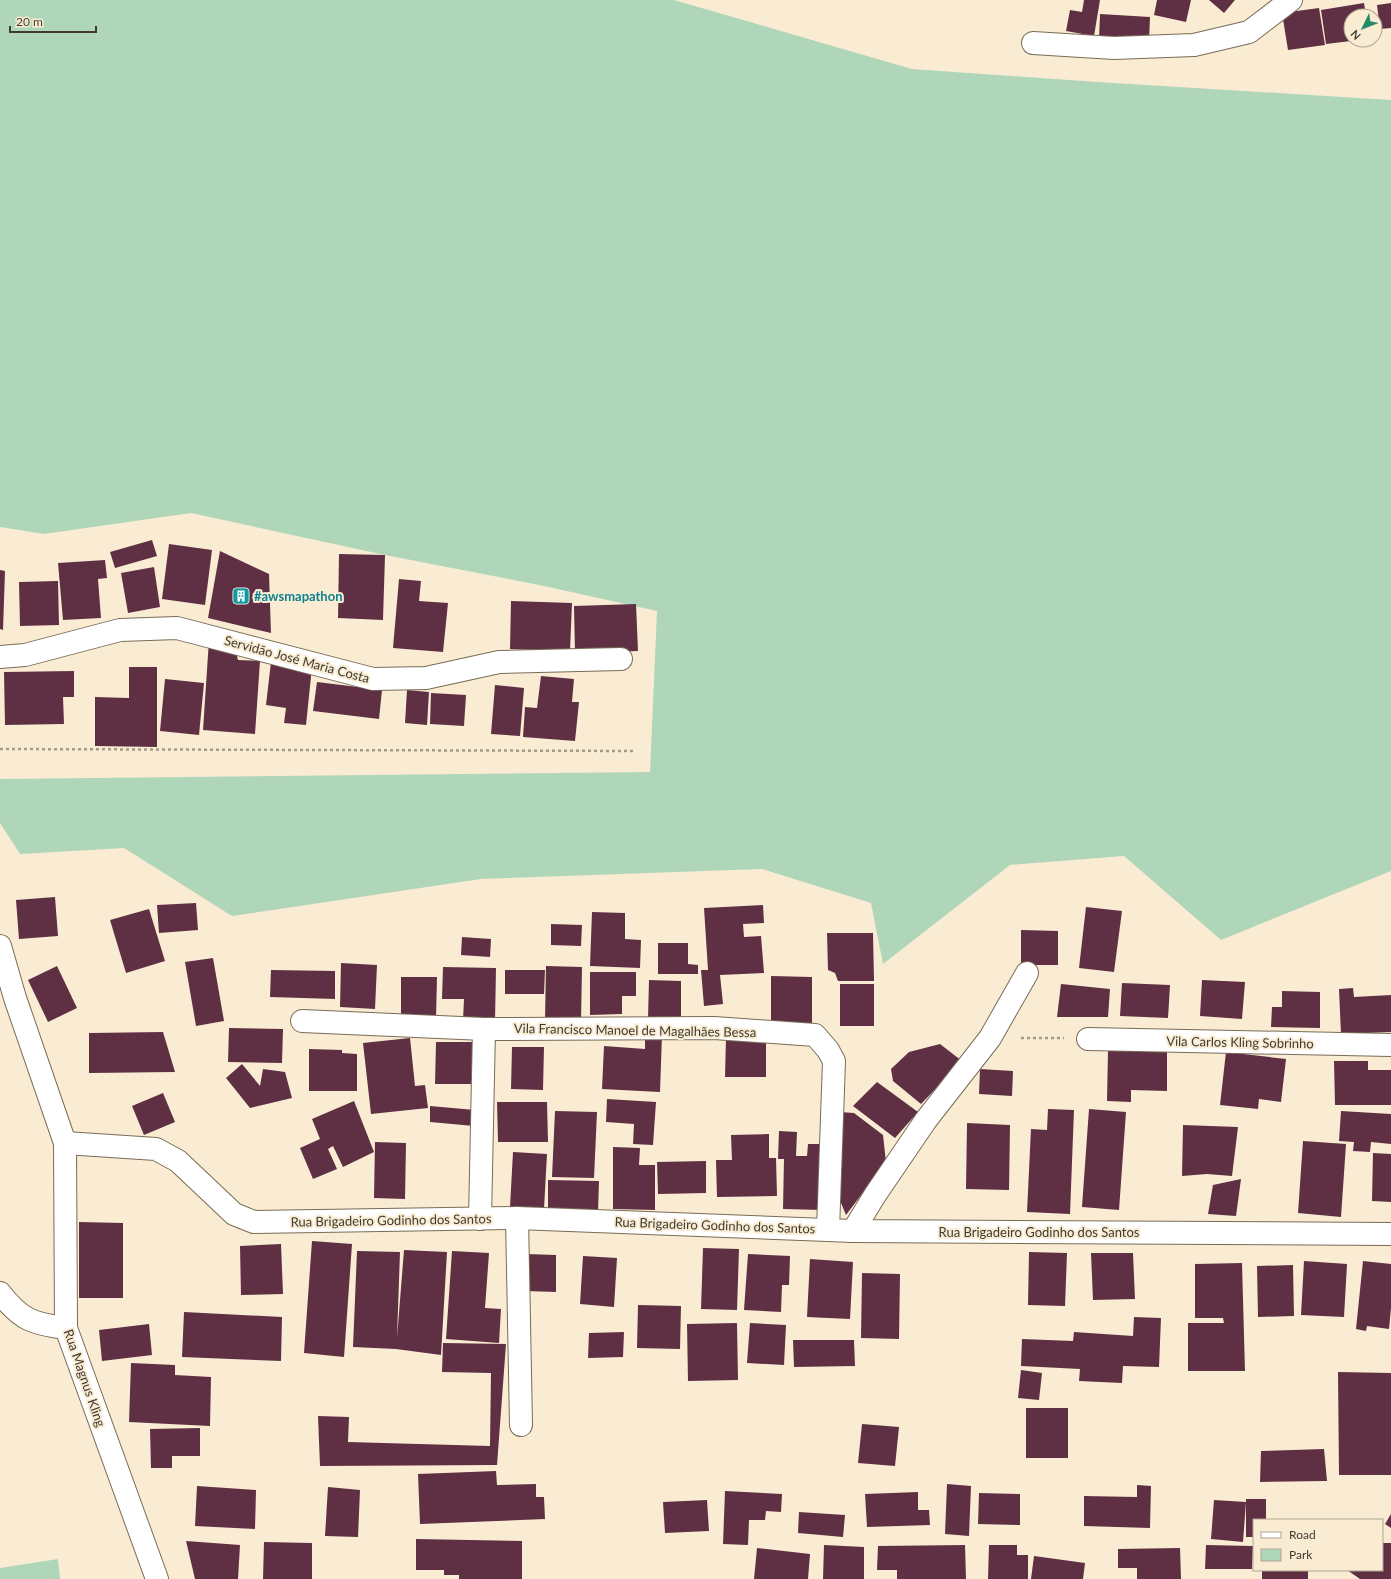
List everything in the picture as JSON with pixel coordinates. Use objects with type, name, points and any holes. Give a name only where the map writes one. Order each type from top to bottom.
[{"type":"street","points":[[1033,43],[1114,48],[1194,45],[1249,32],[1291,0]]},
{"type":"street","name":"Servidão José Maria Costa","points":[[0,657],[25,655],[120,630],[177,628],[373,679],[426,678],[498,662],[621,658]]},
{"type":"street","points":[[0,946],[15,998],[65,1144]]},
{"type":"street","points":[[853,1231],[875,1195],[926,1120],[990,1038],[1027,973]]},
{"type":"street","name":"Vila Francisco Manoel de Magalhães Bessa","points":[[302,1021],[484,1029],[714,1028],[815,1035],[828,1050],[834,1061],[828,1230]]},
{"type":"street","points":[[480,1219],[484,1029]]},
{"type":"street","name":"Vila Carlos Kling Sobrinho","points":[[1088,1039],[1391,1045]]},
{"type":"street","name":"Rua Brigadeiro Godinho dos Santos","points":[[65,1144],[156,1150],[178,1161],[234,1214],[254,1222],[517,1218],[853,1231],[1391,1234]]},
{"type":"street","name":"Rua Magnus Kling","points":[[65,1144],[66,1328],[157,1579]]},
{"type":"street","points":[[517,1218],[521,1425]]},
{"type":"street","points":[[0,1293],[22,1316],[44,1325],[66,1328]]},
{"type":"path","points":[[0,749],[634,751]]},
{"type":"path","points":[[990,1038],[1088,1039]]},
{"type":"green space","points":[[0,0],[674,0],[912,69],[1391,100],[1391,871],[1221,940],[1124,856],[1010,865],[883,964],[871,903],[762,869],[481,879],[232,916],[124,848],[20,854],[0,823],[0,779],[650,772],[657,611],[544,586],[385,555],[191,513],[44,534],[0,527]]},
{"type":"green space","points":[[58,1559],[60,1579],[0,1579],[0,1568]]},
{"type":"building","points":[[1084,0],[1100,0],[1094,36],[1066,31],[1070,10],[1082,12]]},
{"type":"building","points":[[1157,0],[1191,0],[1186,22],[1154,15]]},
{"type":"building","points":[[1209,0],[1235,0],[1224,13]]},
{"type":"building","points":[[1364,3],[1365,8],[1343,8],[1343,42],[1326,44],[1321,10]]},
{"type":"building","points":[[1391,3],[1391,28],[1383,29],[1383,8],[1377,8],[1377,5]]},
{"type":"building","points":[[1319,8],[1325,45],[1288,50],[1282,13]]},
{"type":"building","points":[[1100,14],[1150,17],[1149,42],[1099,39]]},
{"type":"building","points":[[152,540],[157,556],[115,568],[110,552]]},
{"type":"building","points":[[169,544],[212,550],[205,605],[162,599]]},
{"type":"building","name":"#awsmapathon","points":[[220,551],[269,574],[271,633],[208,618]]},
{"type":"building","points":[[339,554],[385,555],[383,620],[338,618]]},
{"type":"building","points":[[105,560],[107,578],[98,579],[101,618],[63,620],[58,563]]},
{"type":"building","points":[[154,567],[160,607],[128,613],[121,573]]},
{"type":"building","points":[[0,570],[5,571],[3,630],[0,629]]},
{"type":"building","points":[[399,579],[421,581],[419,601],[448,603],[443,652],[393,648]]},
{"type":"building","points":[[58,581],[59,625],[20,626],[19,582]]},
{"type":"building","points":[[511,601],[572,603],[570,651],[510,649]]},
{"type":"building","points":[[636,604],[638,651],[575,653],[574,606]]},
{"type":"building","points":[[209,640],[236,652],[238,660],[260,661],[255,734],[203,730]]},
{"type":"building","points":[[271,662],[312,667],[306,725],[284,723],[286,708],[266,705]]},
{"type":"building","points":[[129,667],[157,667],[157,747],[95,746],[95,697],[129,698]]},
{"type":"building","points":[[74,671],[74,697],[63,697],[64,724],[5,725],[4,672]]},
{"type":"building","points":[[541,676],[574,679],[572,702],[579,702],[575,741],[523,737],[525,707],[537,708]]},
{"type":"building","points":[[165,679],[204,683],[199,735],[160,731]]},
{"type":"building","points":[[317,682],[382,690],[379,719],[313,711]]},
{"type":"building","points":[[495,685],[524,688],[520,736],[491,734]]},
{"type":"building","points":[[407,690],[429,692],[427,725],[405,723]]},
{"type":"building","points":[[431,693],[466,695],[464,726],[430,724]]},
{"type":"building","points":[[55,897],[58,936],[19,939],[16,900]]},
{"type":"building","points":[[196,903],[198,930],[159,933],[157,905]]},
{"type":"building","points":[[763,905],[764,923],[743,924],[744,937],[761,936],[764,973],[720,975],[723,1004],[704,1006],[701,970],[708,970],[704,908]]},
{"type":"building","points":[[1086,907],[1122,911],[1114,972],[1079,968]]},
{"type":"building","points":[[149,909],[165,961],[126,973],[110,920]]},
{"type":"building","points":[[592,912],[625,913],[625,939],[641,940],[640,968],[590,966]]},
{"type":"building","points":[[551,924],[582,925],[581,946],[551,945]]},
{"type":"building","points":[[1021,930],[1058,931],[1058,965],[1021,965]]},
{"type":"building","points":[[827,933],[873,933],[874,981],[838,981],[835,973],[828,970]]},
{"type":"building","points":[[462,937],[491,939],[490,957],[461,955]]},
{"type":"building","points":[[658,943],[688,943],[688,964],[698,965],[698,974],[658,974]]},
{"type":"building","points":[[213,958],[224,1021],[196,1026],[185,962]]},
{"type":"building","points":[[341,963],[377,965],[375,1009],[340,1007]]},
{"type":"building","points":[[57,966],[77,1008],[48,1022],[28,980]]},
{"type":"building","points":[[546,966],[582,967],[581,1022],[545,1021]]},
{"type":"building","points":[[443,967],[496,968],[495,1022],[463,1021],[464,999],[442,999]]},
{"type":"building","points":[[271,970],[335,971],[335,999],[270,997]]},
{"type":"building","points":[[505,970],[545,970],[544,994],[505,994]]},
{"type":"building","points":[[590,972],[636,972],[636,996],[622,996],[622,1014],[590,1015]]},
{"type":"building","points":[[771,976],[812,977],[812,1029],[771,1028]]},
{"type":"building","points":[[401,977],[437,977],[436,1019],[401,1018]]},
{"type":"building","points":[[649,980],[681,981],[681,1020],[648,1019]]},
{"type":"building","points":[[1202,980],[1245,982],[1242,1019],[1200,1016]]},
{"type":"building","points":[[1122,983],[1170,985],[1168,1018],[1120,1016]]},
{"type":"building","points":[[840,984],[874,984],[874,1026],[840,1026]]},
{"type":"building","points":[[1061,984],[1110,989],[1108,1017],[1057,1017]]},
{"type":"building","points":[[1353,988],[1354,997],[1391,995],[1391,1032],[1341,1034],[1339,989]]},
{"type":"building","points":[[1282,991],[1320,992],[1320,1028],[1271,1027],[1272,1007],[1282,1007]]},
{"type":"building","points":[[229,1028],[283,1029],[282,1063],[228,1062]]},
{"type":"building","points":[[163,1032],[175,1072],[89,1073],[89,1033]]},
{"type":"building","points":[[645,1034],[662,1035],[660,1092],[602,1089],[604,1046],[645,1049]]},
{"type":"building","points":[[726,1037],[766,1037],[766,1077],[725,1077]]},
{"type":"building","points":[[410,1038],[415,1086],[425,1085],[428,1108],[371,1114],[363,1043]]},
{"type":"building","points":[[436,1042],[473,1042],[471,1084],[435,1084]]},
{"type":"building","points":[[940,1044],[962,1061],[921,1104],[893,1081],[891,1069],[909,1052]]},
{"type":"building","points":[[512,1047],[544,1047],[543,1090],[511,1089]]},
{"type":"building","points":[[309,1049],[342,1050],[342,1053],[357,1054],[357,1091],[309,1091]]},
{"type":"building","points":[[1108,1050],[1167,1051],[1167,1091],[1131,1090],[1131,1102],[1107,1101]]},
{"type":"building","points":[[1226,1052],[1286,1059],[1281,1102],[1259,1099],[1258,1109],[1220,1105]]},
{"type":"building","points":[[1334,1061],[1368,1061],[1368,1070],[1391,1070],[1391,1105],[1335,1105]]},
{"type":"building","points":[[242,1064],[260,1086],[263,1069],[285,1072],[292,1098],[250,1108],[226,1078]]},
{"type":"building","points":[[980,1069],[1013,1071],[1012,1096],[979,1094]]},
{"type":"building","points":[[877,1082],[918,1112],[895,1138],[853,1106]]},
{"type":"building","points":[[163,1093],[175,1122],[144,1135],[132,1106]]},
{"type":"building","points":[[607,1099],[656,1102],[653,1145],[633,1144],[634,1124],[606,1122]]},
{"type":"building","points":[[354,1101],[374,1152],[343,1167],[333,1146],[328,1149],[337,1169],[313,1179],[300,1148],[320,1139],[312,1119]]},
{"type":"building","points":[[497,1102],[547,1102],[548,1142],[498,1142]]},
{"type":"building","points":[[430,1106],[475,1110],[474,1126],[430,1122]]},
{"type":"building","points":[[1048,1109],[1074,1110],[1070,1214],[1027,1212],[1031,1129],[1047,1130]]},
{"type":"building","points":[[1089,1109],[1126,1112],[1119,1210],[1082,1207]]},
{"type":"building","points":[[555,1111],[597,1112],[594,1178],[552,1177]]},
{"type":"building","points":[[1341,1111],[1391,1114],[1391,1144],[1371,1142],[1370,1152],[1353,1151],[1354,1142],[1339,1141]]},
{"type":"building","points":[[840,1112],[854,1113],[883,1135],[886,1162],[846,1215],[839,1198]]},
{"type":"building","points":[[967,1123],[1010,1125],[1009,1190],[966,1189]]},
{"type":"building","points":[[1183,1125],[1238,1127],[1232,1176],[1207,1174],[1182,1176]]},
{"type":"building","points":[[779,1131],[797,1132],[796,1156],[807,1156],[808,1144],[822,1144],[823,1210],[783,1209],[784,1159],[778,1159]]},
{"type":"building","points":[[769,1134],[769,1158],[776,1158],[777,1196],[717,1197],[716,1160],[732,1160],[731,1135]]},
{"type":"building","points":[[1303,1141],[1346,1144],[1341,1217],[1298,1213]]},
{"type":"building","points":[[375,1142],[406,1143],[405,1199],[374,1198]]},
{"type":"building","points":[[613,1147],[640,1148],[639,1165],[655,1165],[655,1210],[613,1209]]},
{"type":"building","points":[[513,1152],[547,1154],[544,1209],[510,1207]]},
{"type":"building","points":[[1373,1153],[1391,1154],[1391,1202],[1372,1201]]},
{"type":"building","points":[[706,1161],[706,1193],[658,1194],[657,1162]]},
{"type":"building","points":[[1241,1179],[1236,1216],[1208,1214],[1213,1185]]},
{"type":"building","points":[[548,1180],[599,1181],[598,1212],[548,1211]]},
{"type":"building","points":[[79,1222],[123,1223],[123,1298],[79,1298]]},
{"type":"building","points":[[312,1241],[352,1244],[344,1357],[304,1353]]},
{"type":"building","points":[[281,1244],[283,1294],[241,1295],[240,1246]]},
{"type":"building","points":[[703,1248],[739,1249],[737,1310],[701,1309]]},
{"type":"building","points":[[404,1250],[447,1252],[441,1355],[396,1349],[353,1347],[357,1251],[400,1252],[397,1338]]},
{"type":"building","points":[[452,1251],[489,1253],[485,1308],[501,1309],[499,1343],[446,1339]]},
{"type":"building","points":[[1029,1252],[1067,1253],[1065,1306],[1028,1305]]},
{"type":"building","points":[[1091,1253],[1133,1253],[1135,1299],[1093,1300]]},
{"type":"building","points":[[526,1254],[556,1255],[556,1292],[525,1291]]},
{"type":"building","points":[[748,1254],[790,1256],[789,1285],[782,1285],[781,1312],[744,1310]]},
{"type":"building","points":[[583,1256],[617,1258],[614,1307],[580,1304]]},
{"type":"building","points":[[810,1259],[853,1262],[850,1319],[807,1317]]},
{"type":"building","points":[[1304,1261],[1347,1264],[1344,1317],[1301,1315]]},
{"type":"building","points":[[1363,1261],[1391,1264],[1391,1308],[1389,1329],[1367,1326],[1366,1331],[1356,1329]]},
{"type":"building","points":[[1242,1263],[1245,1371],[1188,1371],[1188,1323],[1224,1323],[1223,1318],[1195,1318],[1195,1264]]},
{"type":"building","points":[[1293,1265],[1294,1316],[1258,1317],[1257,1266]]},
{"type":"building","points":[[862,1273],[900,1274],[899,1339],[861,1338]]},
{"type":"building","points":[[638,1305],[681,1306],[680,1349],[637,1348]]},
{"type":"building","points":[[184,1312],[282,1317],[281,1361],[182,1357]]},
{"type":"building","points":[[1134,1317],[1161,1318],[1159,1367],[1123,1366],[1122,1383],[1079,1381],[1080,1369],[1021,1366],[1022,1339],[1073,1341],[1074,1332],[1133,1336]]},
{"type":"building","points":[[737,1323],[738,1380],[688,1381],[687,1324]]},
{"type":"building","points":[[750,1323],[786,1325],[784,1365],[747,1363]]},
{"type":"building","points":[[149,1324],[152,1355],[102,1361],[99,1330]]},
{"type":"building","points":[[624,1332],[623,1357],[588,1358],[589,1333]]},
{"type":"building","points":[[793,1340],[854,1340],[855,1366],[794,1367]]},
{"type":"building","points":[[443,1343],[506,1344],[497,1465],[320,1466],[318,1416],[349,1417],[348,1442],[490,1446],[491,1373],[442,1372]]},
{"type":"building","points":[[131,1363],[175,1365],[175,1375],[211,1377],[210,1426],[129,1422]]},
{"type":"building","points":[[1021,1370],[1042,1373],[1039,1400],[1018,1398]]},
{"type":"building","points":[[1338,1372],[1391,1373],[1391,1475],[1339,1475]]},
{"type":"building","points":[[1026,1408],[1068,1408],[1068,1458],[1026,1458]]},
{"type":"building","points":[[862,1424],[899,1427],[895,1466],[858,1463]]},
{"type":"building","points":[[200,1428],[200,1456],[172,1456],[172,1468],[151,1468],[150,1429]]},
{"type":"building","points":[[1324,1449],[1327,1481],[1260,1482],[1261,1451]]},
{"type":"building","points":[[496,1471],[497,1485],[536,1484],[536,1497],[544,1497],[545,1519],[420,1524],[418,1474]]},
{"type":"building","points":[[947,1484],[971,1486],[969,1536],[945,1534]]},
{"type":"building","points":[[1137,1485],[1151,1486],[1150,1528],[1084,1526],[1084,1496],[1137,1497]]},
{"type":"building","points":[[197,1486],[256,1490],[255,1529],[195,1526]]},
{"type":"building","points":[[328,1487],[360,1490],[358,1537],[325,1536]]},
{"type":"building","points":[[725,1491],[782,1494],[781,1512],[766,1511],[765,1520],[749,1520],[748,1545],[723,1544]]},
{"type":"building","points":[[918,1492],[918,1510],[929,1510],[930,1525],[867,1527],[865,1494]]},
{"type":"building","points":[[979,1493],[1020,1494],[1020,1525],[978,1524]]},
{"type":"building","points":[[1246,1499],[1266,1499],[1266,1519],[1253,1519],[1253,1537],[1246,1537]]},
{"type":"building","points":[[707,1500],[709,1531],[665,1533],[663,1502]]},
{"type":"building","points":[[1214,1500],[1246,1502],[1243,1542],[1211,1539]]},
{"type":"building","points":[[799,1512],[845,1515],[843,1537],[798,1533]]},
{"type":"building","points":[[1391,1514],[1391,1528],[1385,1524]]},
{"type":"building","points":[[416,1539],[522,1541],[522,1579],[459,1579],[459,1575],[444,1575],[444,1570],[416,1570]]},
{"type":"building","points":[[186,1541],[240,1545],[238,1579],[195,1579]]},
{"type":"building","points":[[264,1542],[312,1543],[312,1579],[263,1579]]},
{"type":"building","points":[[1383,1543],[1391,1543],[1391,1579],[1360,1579],[1348,1571],[1383,1571]]},
{"type":"building","points":[[824,1545],[864,1547],[864,1579],[823,1579]]},
{"type":"building","points":[[965,1545],[966,1579],[897,1579],[897,1570],[877,1570],[878,1546]]},
{"type":"building","points":[[989,1545],[1017,1545],[1017,1555],[1028,1555],[1028,1579],[988,1579]]},
{"type":"building","points":[[1206,1545],[1253,1546],[1252,1569],[1205,1569]]},
{"type":"building","points":[[757,1548],[810,1554],[808,1579],[754,1579]]},
{"type":"building","points":[[1180,1548],[1181,1579],[1137,1579],[1137,1568],[1118,1568],[1118,1549]]},
{"type":"building","points":[[1034,1556],[1085,1563],[1083,1579],[1031,1579]]},
{"type":"building","points":[[1262,1571],[1308,1571],[1308,1579],[1262,1579]]},
{"type":"place","name":"#awsmapathon","points":[[241,596]]}]
